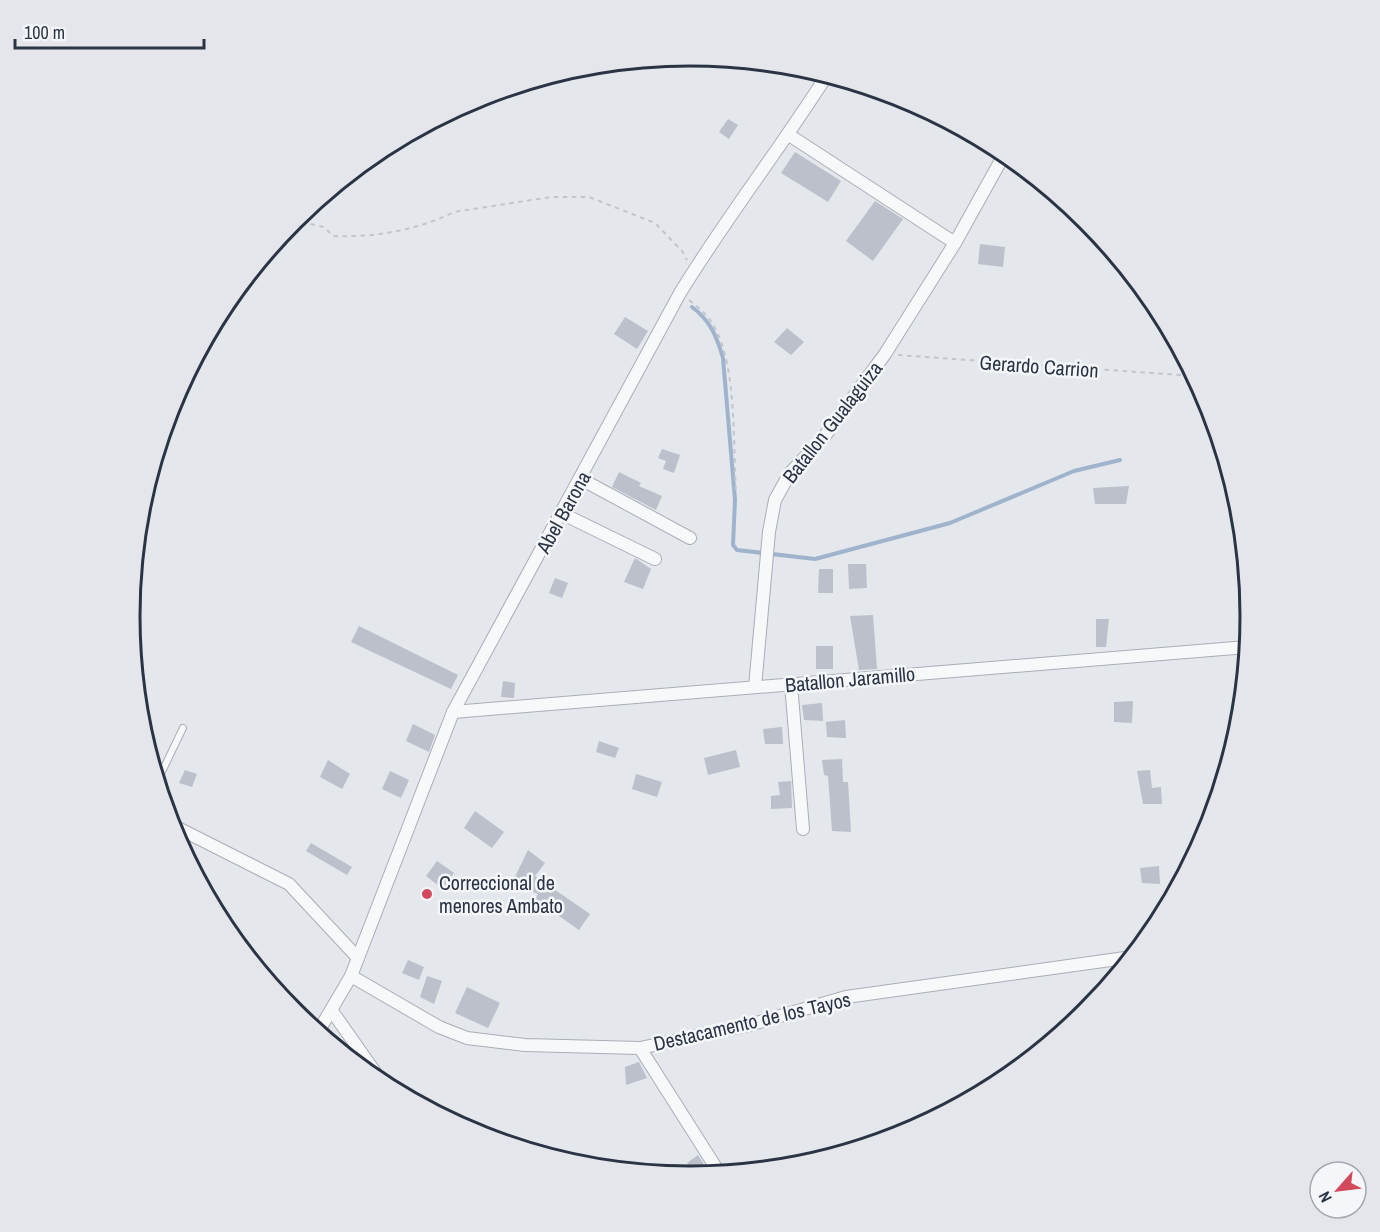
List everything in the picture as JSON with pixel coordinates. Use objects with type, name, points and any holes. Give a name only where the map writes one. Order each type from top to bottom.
[{"type":"street","name":"Abel Barona","points":[[321,1024],[332,1011],[351,976],[453,712],[680,293],[721,229],[789,135],[822,83]]},
{"type":"street","points":[[789,135],[955,243]]},
{"type":"street","name":"Batallon Gualaguiza","points":[[756,687],[769,532],[775,500],[790,473],[824,437],[885,354],[955,243],[1000,162]]},
{"type":"street","points":[[581,479],[690,538]]},
{"type":"street","points":[[561,513],[655,558]]},
{"type":"street","name":"Batallon Jaramillo","points":[[453,712],[1239,648]]},
{"type":"street","points":[[790,684],[803,829]]},
{"type":"street","points":[[184,831],[289,884],[358,958]]},
{"type":"street","name":"Destacamento de los Tayos","points":[[351,976],[439,1027],[467,1038],[525,1045],[640,1048],[749,1025],[846,998],[1120,959]]},
{"type":"street","points":[[332,1011],[367,1061]]},
{"type":"street","points":[[640,1048],[715,1165]]},
{"type":"lane","points":[[163,772],[183,728]]},
{"type":"path","points":[[305,223],[324,227],[333,236],[366,237],[441,219],[454,212],[551,196],[589,197],[655,222],[682,251],[691,268]]},
{"type":"path","points":[[680,293],[709,318],[725,353],[729,381],[736,494]]},
{"type":"path","name":"Gerardo Carrion","points":[[885,354],[1184,375]]},
{"type":"building","points":[[728,119],[738,125],[729,139],[719,132]]},
{"type":"building","points":[[795,152],[841,181],[828,202],[781,173]]},
{"type":"building","points":[[875,201],[903,219],[873,261],[846,241]]},
{"type":"building","points":[[980,244],[1005,247],[1003,267],[978,264]]},
{"type":"building","points":[[625,317],[648,331],[637,349],[614,334]]},
{"type":"building","points":[[787,328],[804,342],[791,355],[774,342]]},
{"type":"building","points":[[662,449],[680,455],[674,473],[663,469],[666,461],[658,458]]},
{"type":"building","points":[[619,472],[641,483],[639,486],[662,496],[656,510],[612,487]]},
{"type":"building","points":[[1129,486],[1126,504],[1095,504],[1093,488]]},
{"type":"building","points":[[635,558],[651,569],[643,589],[624,582]]},
{"type":"building","points":[[848,564],[866,564],[867,588],[849,589]]},
{"type":"building","points":[[819,569],[833,569],[833,593],[818,593]]},
{"type":"building","points":[[555,578],[568,583],[562,598],[549,593]]},
{"type":"building","points":[[873,615],[877,669],[859,670],[850,616]]},
{"type":"building","points":[[1096,619],[1109,619],[1106,647],[1096,647]]},
{"type":"building","points":[[359,626],[458,675],[451,689],[351,642]]},
{"type":"building","points":[[816,646],[833,646],[833,669],[816,669]]},
{"type":"building","points":[[503,681],[515,683],[514,698],[501,697]]},
{"type":"building","points":[[1133,701],[1132,723],[1114,722],[1114,702]]},
{"type":"building","points":[[822,703],[823,721],[804,720],[802,705]]},
{"type":"building","points":[[845,720],[846,738],[827,737],[826,722]]},
{"type":"building","points":[[413,724],[435,735],[429,752],[406,741]]},
{"type":"building","points":[[782,727],[783,744],[765,744],[763,729]]},
{"type":"building","points":[[599,741],[619,748],[615,758],[596,752]]},
{"type":"building","points":[[736,750],[740,767],[708,775],[704,758]]},
{"type":"building","points":[[842,759],[843,782],[848,782],[851,832],[832,831],[828,776],[824,775],[822,760]]},
{"type":"building","points":[[328,760],[350,774],[342,789],[320,777]]},
{"type":"building","points":[[185,770],[197,774],[192,787],[179,783]]},
{"type":"building","points":[[1150,770],[1152,788],[1161,787],[1162,804],[1143,804],[1137,771]]},
{"type":"building","points":[[390,771],[409,780],[401,798],[382,789]]},
{"type":"building","points":[[636,774],[662,782],[657,797],[632,789]]},
{"type":"building","points":[[791,781],[792,808],[771,809],[771,796],[780,795],[778,782]]},
{"type":"building","points":[[475,811],[504,832],[492,848],[464,828]]},
{"type":"building","points":[[311,843],[352,867],[347,875],[306,851]]},
{"type":"building","points":[[528,850],[545,863],[535,876],[590,914],[579,930],[535,899],[538,894],[512,883]]},
{"type":"building","points":[[437,861],[454,873],[443,889],[426,876]]},
{"type":"building","points":[[1159,866],[1160,884],[1142,883],[1140,868]]},
{"type":"building","points":[[408,960],[424,967],[419,980],[402,973]]},
{"type":"building","points":[[427,976],[442,981],[434,1004],[420,997]]},
{"type":"building","points":[[467,987],[500,1003],[488,1028],[455,1013]]},
{"type":"building","points":[[639,1062],[647,1078],[626,1085],[625,1067]]},
{"type":"building","points":[[698,1155],[705,1166],[689,1166],[687,1163]]},
{"type":"waterway","points":[[692,307],[704,318],[712,330],[723,358],[735,500],[733,545],[737,550],[815,559],[950,523],[1074,471],[1120,460]]},
{"type":"place","name":"Correccional de menores Ambato","points":[[427,894]]}]
